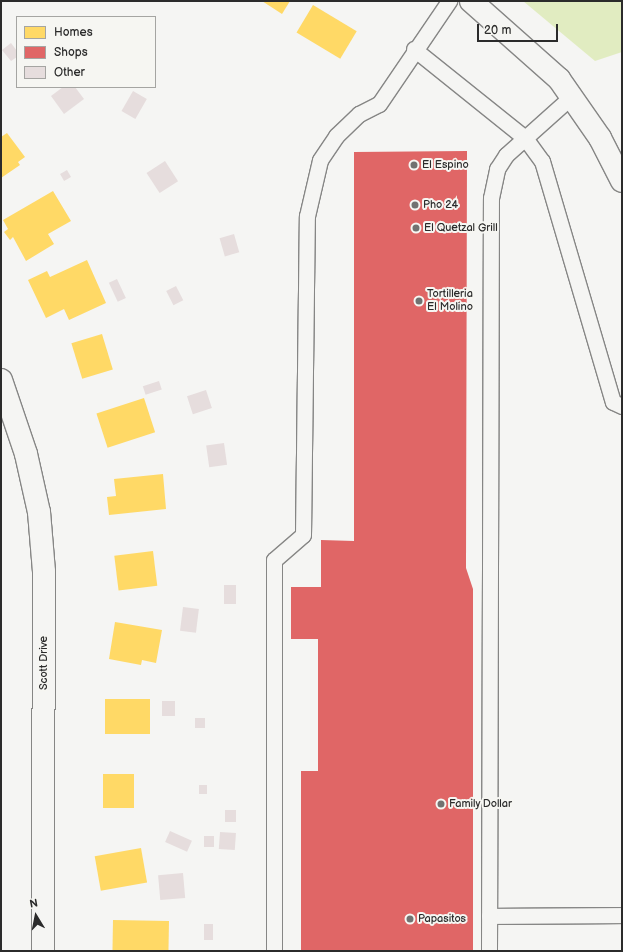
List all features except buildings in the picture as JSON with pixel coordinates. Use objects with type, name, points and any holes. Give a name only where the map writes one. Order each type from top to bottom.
[{"type":"street","points":[[471,1],[559,79],[573,95],[600,138],[622,181]]},
{"type":"street","name":"Scott Drive","points":[[1,380],[26,454],[39,512],[44,572],[43,951]]},
{"type":"lane","points":[[274,951],[274,560],[303,535],[307,216],[320,160],[336,136],[359,114],[379,104],[414,49],[449,1]]},
{"type":"lane","points":[[414,49],[525,138],[542,161],[613,402],[622,406]]},
{"type":"lane","points":[[489,951],[491,198],[497,169],[506,155],[573,95]]},
{"type":"lane","points":[[489,916],[622,915]]},
{"type":"green space","points":[[523,1],[622,1],[622,52],[595,61]]},
{"type":"place","name":"El Espino","points":[[414,165]]},
{"type":"place","name":"Pho 24","points":[[415,205]]},
{"type":"place","name":"El Quetzal Grill","points":[[416,228]]},
{"type":"place","name":"Tortilleria El Molino","points":[[419,301]]},
{"type":"place","name":"Family Dollar","points":[[441,804]]},
{"type":"place","name":"Papasitos","points":[[410,919]]}]
